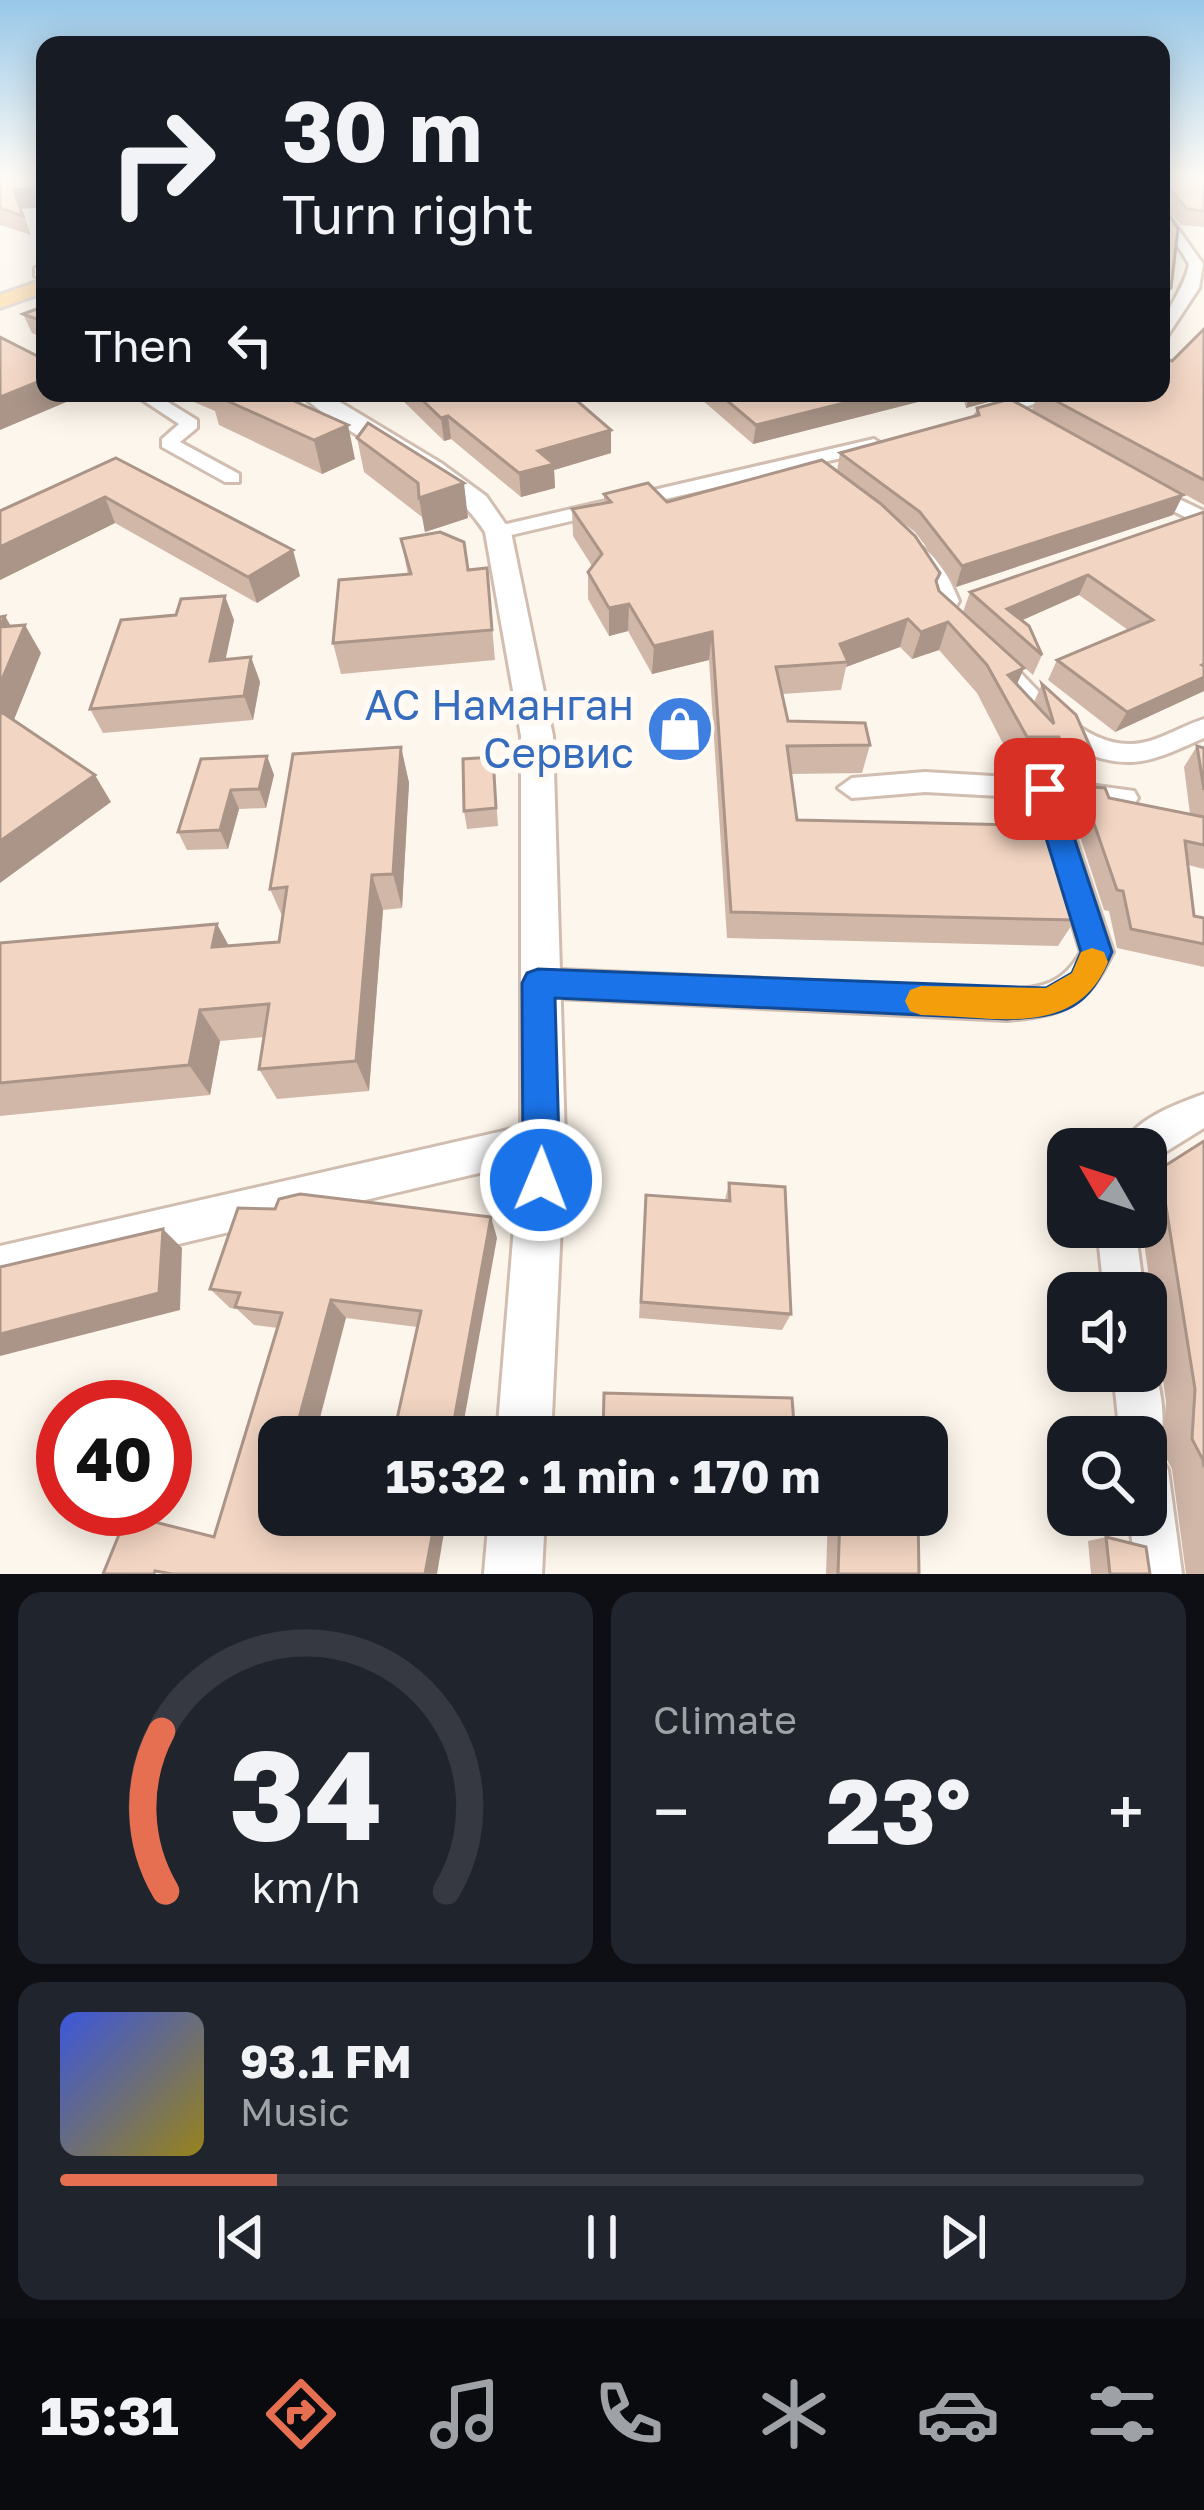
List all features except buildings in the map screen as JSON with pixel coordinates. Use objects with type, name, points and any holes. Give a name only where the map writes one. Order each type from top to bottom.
[{"type":"main road","points":[[0,287],[36,277]]},
{"type":"main road","points":[[0,302],[36,280]]},
{"type":"street","points":[[1170,321],[1192,288],[1200,265]]},
{"type":"street","points":[[156,402],[191,424],[168,443],[232,478]]},
{"type":"street","points":[[325,402],[448,478],[478,501],[498,532],[537,736],[543,1140],[525,1416]]},
{"type":"street","points":[[959,422],[1018,415],[1042,402]]},
{"type":"street","points":[[498,532],[814,471],[890,441]]},
{"type":"street","points":[[1135,484],[1194,519]]},
{"type":"street","points":[[903,539],[958,597],[942,611],[1084,742],[1112,752],[1136,753],[1204,728]]},
{"type":"street","points":[[852,788],[975,782],[1124,799]]},
{"type":"street","points":[[538,983],[1007,1005],[1051,1002],[1083,982],[1096,952],[1045,789]]},
{"type":"street","points":[[1167,1129],[1204,1111]]},
{"type":"street","points":[[0,1266],[543,1140]]},
{"type":"street","points":[[1154,1536],[1159,1574]]},
{"type":"slow traffic","points":[[921,1001],[1051,1002],[1083,982],[1092,962]]},
{"type":"place","name":"АС Наманган Сервис","points":[[680,729]]},
{"type":"route","points":[[541,1180],[538,983],[1007,1005],[1051,1002],[1083,982],[1096,952],[1045,789]]}]
